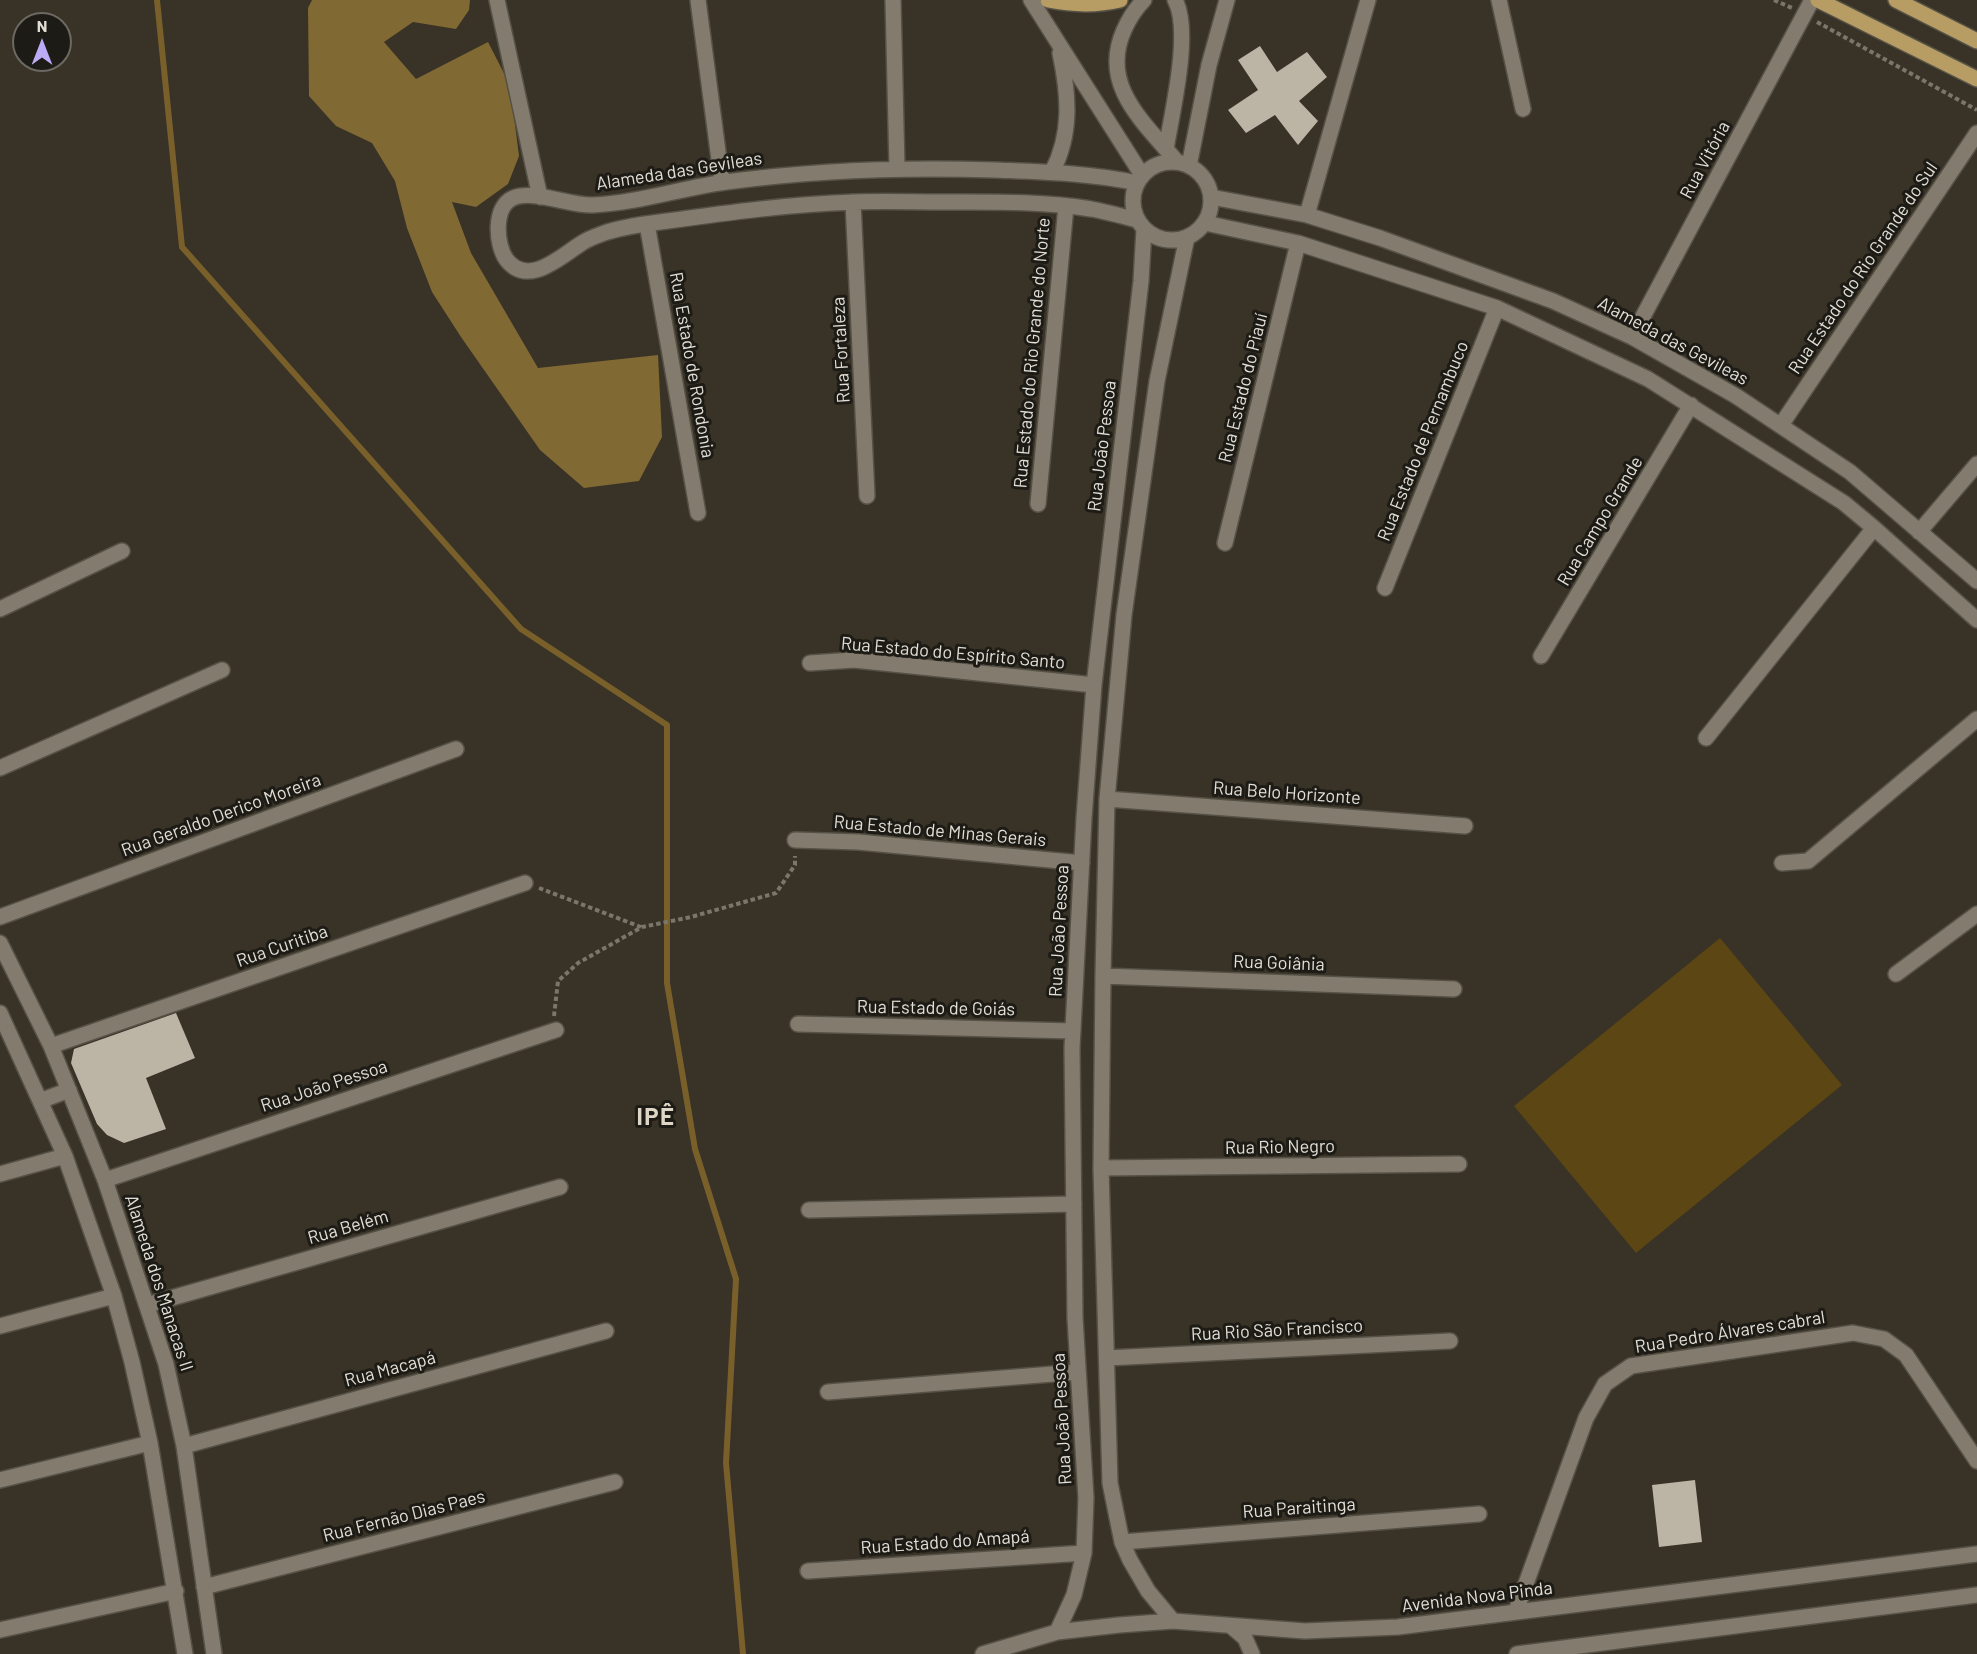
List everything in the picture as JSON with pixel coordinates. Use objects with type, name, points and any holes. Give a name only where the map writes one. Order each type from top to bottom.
[{"type":"main road","points":[[1048,0],[1072,4],[1102,4],[1120,0]]},
{"type":"main road","points":[[1818,0],[1977,80]]},
{"type":"main road","points":[[1896,0],[1977,41]]},
{"type":"street","points":[[497,0],[540,198]]},
{"type":"street","points":[[698,0],[722,182]]},
{"type":"street","points":[[893,0],[897,168]]},
{"type":"street","points":[[1031,0],[1139,179]]},
{"type":"street","points":[[1144,0],[1129,19],[1118,43],[1116,62],[1119,82],[1126,98],[1166,148],[1183,164],[1200,173],[1211,197],[1210,210],[1204,223],[1187,237],[1157,381],[1124,615],[1107,799],[1101,1168],[1110,1483],[1122,1542],[1130,1560],[1148,1591],[1173,1621]]},
{"type":"street","points":[[1166,148],[1183,38],[1180,9],[1175,0]]},
{"type":"street","points":[[1183,164],[1227,0]]},
{"type":"street","points":[[1307,215],[1368,0]]},
{"type":"street","points":[[1499,0],[1523,109]]},
{"type":"street","name":"Rua Vitória","points":[[1632,337],[1812,0]]},
{"type":"street","points":[[1052,172],[1061,154],[1066,132],[1063,69],[1057,42]]},
{"type":"street","name":"Rua Estado do Rio Grande do Sul","points":[[1781,425],[1977,133]]},
{"type":"street","points":[[1141,225],[1133,208],[1132,195],[1139,179],[1152,167],[1164,162],[1183,164]]},
{"type":"street","name":"Alameda das Gevileas","points":[[1139,179],[1052,172],[897,168],[810,172],[722,182],[656,196],[591,205],[515,196],[501,211],[498,230],[502,251],[509,263],[519,269],[531,270],[547,267],[583,242],[607,232],[754,209],[854,202],[1000,202],[1066,206],[1094,210],[1141,225],[1154,236],[1165,240],[1187,237]]},
{"type":"street","name":"Alameda das Gevileas","points":[[1211,197],[1307,215],[1380,238],[1553,301],[1632,337],[1736,396],[1850,472],[1977,581]]},
{"type":"street","name":"Rua Fortaleza","points":[[854,202],[867,496]]},
{"type":"street","name":"Rua Estado do Rio Grande do Norte","points":[[1038,504],[1066,206]]},
{"type":"street","points":[[1204,223],[1298,243],[1497,308],[1648,380],[1844,503],[1977,620]]},
{"type":"street","name":"Rua Estado de Rondonia","points":[[647,224],[698,513]]},
{"type":"street","name":"Rua João Pessoa","points":[[1057,1632],[1074,1595],[1084,1553],[1086,1498],[1075,1318],[1073,1031],[1094,685],[1141,281],[1141,225]]},
{"type":"street","name":"Rua Estado do Piauí","points":[[1226,543],[1298,243]]},
{"type":"street","name":"Rua Estado de Pernambuco","points":[[1385,588],[1497,308]]},
{"type":"street","name":"Rua Campo Grande","points":[[1541,656],[1691,405]]},
{"type":"street","points":[[1919,532],[1977,465]]},
{"type":"street","points":[[1707,738],[1874,528]]},
{"type":"street","points":[[0,609],[122,551]]},
{"type":"street","name":"Rua Estado do Espírito Santo","points":[[810,663],[854,660],[1094,685]]},
{"type":"street","points":[[0,768],[222,670]]},
{"type":"street","points":[[1782,863],[1808,861],[1977,719]]},
{"type":"street","name":"Rua Geraldo Derico Moreira","points":[[0,917],[456,749]]},
{"type":"street","name":"Rua Belo Horizonte","points":[[1107,799],[1465,826]]},
{"type":"street","name":"Rua Estado de Minas Gerais","points":[[795,840],[858,842],[1082,863]]},
{"type":"street","name":"Rua Curitiba","points":[[51,1046],[525,883]]},
{"type":"street","points":[[1896,974],[1977,914]]},
{"type":"street","name":"Alameda dos Manacas II","points":[[0,943],[51,1046],[105,1180],[166,1364],[184,1446],[214,1654]]},
{"type":"street","name":"Rua Goiânia","points":[[1103,976],[1454,989]]},
{"type":"street","points":[[1,1017],[65,1156],[114,1296],[150,1443],[185,1654]]},
{"type":"street","name":"Rua Estado de Goiás","points":[[798,1024],[1073,1031]]},
{"type":"street","name":"Rua João Pessoa","points":[[105,1180],[554,1030]]},
{"type":"street","points":[[40,1101],[69,1090]]},
{"type":"street","points":[[0,1174],[65,1156]]},
{"type":"street","name":"Rua Rio Negro","points":[[1101,1168],[1459,1164]]},
{"type":"street","name":"Rua Belém","points":[[147,1305],[560,1187]]},
{"type":"street","points":[[809,1210],[1074,1204]]},
{"type":"street","points":[[0,1326],[114,1296]]},
{"type":"street","name":"Rua Macapá","points":[[184,1446],[606,1330]]},
{"type":"street","name":"Rua Pedro Álvares cabral","points":[[1516,1611],[1586,1418],[1605,1384],[1631,1366],[1853,1333],[1884,1339],[1906,1355],[1977,1461]]},
{"type":"street","name":"Rua Rio São Francisco","points":[[1107,1358],[1450,1341]]},
{"type":"street","points":[[828,1392],[1078,1372]]},
{"type":"street","points":[[0,1480],[150,1443]]},
{"type":"street","name":"Rua Fernão Dias Paes","points":[[204,1587],[615,1482]]},
{"type":"street","name":"Rua Paraitinga","points":[[1122,1542],[1479,1514]]},
{"type":"street","name":"Rua Estado do Amapá","points":[[808,1571],[1084,1553]]},
{"type":"street","name":"Avenida Nova Pinda","points":[[988,1653],[1057,1632],[1119,1624],[1173,1621],[1305,1631],[1398,1627],[1977,1554]]},
{"type":"street","points":[[0,1630],[176,1591]]},
{"type":"street","points":[[1518,1654],[1977,1595]]},
{"type":"street","points":[[1231,1626],[1245,1638],[1252,1654]]},
{"type":"path","points":[[1774,0],[1977,110]]},
{"type":"path","points":[[554,1030],[558,981],[578,963],[642,927],[691,917],[776,893],[795,865],[795,840]]},
{"type":"path","points":[[525,883],[642,927]]},
{"type":"shaded area","points":[[312,0],[470,0],[469,10],[456,29],[413,22],[384,42],[416,79],[488,42],[510,85],[519,156],[508,184],[476,207],[452,202],[471,253],[538,368],[658,355],[662,437],[639,481],[584,488],[540,450],[461,337],[432,292],[407,228],[395,181],[372,143],[336,126],[309,96],[308,8]]},
{"type":"shaded area","points":[[1720,938],[1842,1085],[1636,1253],[1514,1106]]},
{"type":"building","points":[[1260,46],[1277,72],[1307,52],[1327,77],[1299,101],[1318,121],[1298,145],[1275,115],[1246,133],[1228,110],[1258,90],[1238,60]]},
{"type":"building","points":[[176,1013],[195,1058],[146,1078],[166,1129],[124,1143],[107,1135],[97,1124],[71,1063],[74,1049]]},
{"type":"building","points":[[1695,1480],[1702,1542],[1659,1547],[1652,1485]]},
{"type":"waterway","points":[[157,0],[182,247],[521,629],[667,725],[667,983],[695,1149],[736,1279],[726,1463],[743,1654]]},
{"type":"district","name":"IPÊ","points":[[656,1117]]}]
